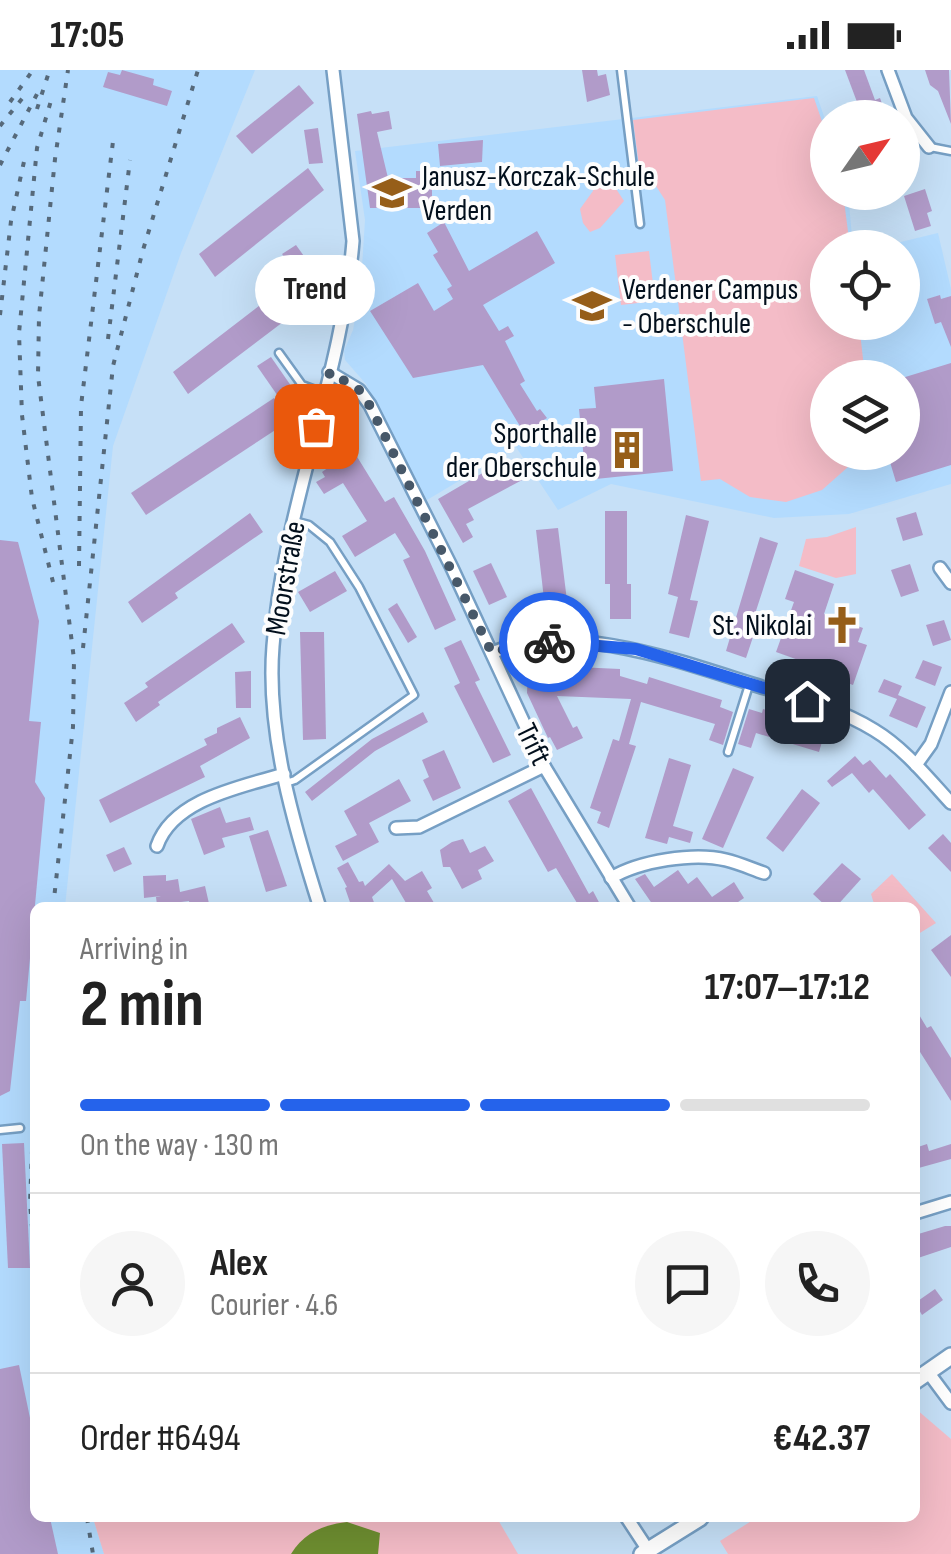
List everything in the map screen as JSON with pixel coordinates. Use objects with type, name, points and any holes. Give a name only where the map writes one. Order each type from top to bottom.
[{"type":"street","name":"Moorstraße","points":[[318,902],[285,778],[273,696],[272,647],[294,521],[343,316],[354,241],[333,70]]},
{"type":"street","points":[[888,70],[906,118],[929,147]]},
{"type":"street","name":"Trift","points":[[330,372],[359,390],[370,406],[544,766],[626,902]]},
{"type":"street","points":[[940,568],[951,583]]},
{"type":"street","points":[[492,653],[522,644],[595,644],[636,649],[750,684],[858,721],[876,731],[916,765],[951,803]]},
{"type":"street","points":[[916,765],[931,744],[951,692]]},
{"type":"street","points":[[396,828],[419,827],[544,766]]},
{"type":"street","points":[[157,846],[162,830],[172,819],[218,794],[285,778]]},
{"type":"street","points":[[611,878],[626,868],[656,860],[723,859],[764,873]]},
{"type":"street","points":[[920,1212],[951,1202]]},
{"type":"street","points":[[951,1356],[921,1376],[951,1403]]},
{"type":"street","points":[[629,1522],[645,1552],[694,1522]]},
{"type":"lane","points":[[621,70],[640,224]]},
{"type":"lane","points":[[929,147],[951,151]]},
{"type":"lane","points":[[279,353],[302,385],[323,394]]},
{"type":"lane","points":[[285,778],[296,780],[414,695],[330,542],[309,525],[294,521]]},
{"type":"lane","points":[[728,752],[750,684]]},
{"type":"lane","points":[[0,1130],[20,1128]]},
{"type":"shaded area","points":[[0,70],[255,70],[181,253],[113,446],[66,902],[30,902],[30,1522],[94,1522],[104,1554],[0,1554]]},
{"type":"shaded area","name":"Verdener Campus - Oberschule","points":[[817,96],[818,100],[810,100],[810,210],[850,210],[851,230],[810,230],[810,340],[920,340],[920,237],[938,233],[951,289],[951,484],[849,514],[774,518],[611,484],[558,510],[516,447],[427,500],[366,384],[345,360],[361,283],[365,220],[355,151]]},
{"type":"shaded area","points":[[814,98],[810,100],[810,210],[845,210],[848,230],[810,230],[810,340],[861,340],[863,360],[810,360],[810,470],[845,470],[822,490],[786,502],[750,497],[720,479],[701,481],[665,200],[656,186],[640,174],[633,120]]},
{"type":"shaded area","points":[[600,172],[624,201],[600,228],[590,232],[580,209],[593,191],[592,177]]},
{"type":"shaded area","points":[[649,251],[655,301],[621,305],[615,255]]},
{"type":"shaded area","points":[[856,527],[856,574],[836,578],[799,566],[806,539]]},
{"type":"shaded area","points":[[892,874],[917,902],[873,902],[871,894]]},
{"type":"shaded area","points":[[920,905],[936,923],[920,933]]},
{"type":"shaded area","points":[[920,1412],[951,1439],[951,1554],[728,1554],[720,1541],[750,1522],[920,1522]]},
{"type":"shaded area","points":[[94,1522],[499,1522],[518,1554],[104,1554]]},
{"type":"shaded area","points":[[347,1522],[380,1533],[378,1554],[291,1554],[314,1531]]},
{"type":"building","points":[[122,70],[154,79],[153,85],[172,91],[167,106],[103,87],[108,72],[120,75]]},
{"type":"building","points":[[582,70],[597,70],[598,76],[606,74],[610,95],[587,102]]},
{"type":"building","points":[[845,70],[864,70],[875,100],[856,100]]},
{"type":"building","points":[[925,70],[949,70],[951,124],[938,91],[930,85]]},
{"type":"building","points":[[299,85],[314,103],[252,154],[236,136]]},
{"type":"building","points":[[389,111],[392,129],[377,132],[388,178],[416,178],[416,171],[432,171],[432,208],[370,208],[357,114]]},
{"type":"building","points":[[318,128],[323,163],[309,164],[304,130]]},
{"type":"building","points":[[483,140],[482,162],[440,166],[438,144]]},
{"type":"building","points":[[308,168],[324,190],[215,277],[199,254]]},
{"type":"building","points":[[925,189],[932,211],[927,213],[931,226],[915,230],[908,210],[920,210],[920,191]]},
{"type":"building","points":[[444,222],[469,271],[537,231],[555,263],[483,305],[499,331],[508,326],[514,336],[505,341],[525,381],[520,384],[537,411],[540,409],[547,418],[542,421],[550,435],[532,446],[483,365],[413,378],[370,311],[418,283],[434,311],[453,299],[447,289],[452,286],[433,255],[438,252],[427,233]]},
{"type":"building","points":[[296,245],[324,284],[312,292],[316,297],[188,394],[173,372],[298,276],[282,254]]},
{"type":"building","points":[[940,295],[941,299],[951,296],[951,347],[941,322],[935,324],[927,299]]},
{"type":"building","points":[[271,357],[296,393],[282,402],[257,366]]},
{"type":"building","points":[[951,363],[951,465],[896,482],[892,470],[920,470],[920,372]]},
{"type":"building","name":"Sporthalle der Oberschule","points":[[664,379],[673,471],[586,480],[579,409],[596,408],[594,387]]},
{"type":"building","points":[[274,398],[289,421],[146,515],[131,493]]},
{"type":"building","points":[[343,434],[385,502],[394,497],[425,551],[456,620],[435,630],[403,560],[410,557],[395,533],[355,557],[342,536],[367,521],[343,483],[324,494],[316,482],[325,477],[322,472],[332,465],[322,446]]},
{"type":"building","points":[[498,464],[504,473],[518,465],[526,478],[468,509],[474,520],[466,524],[473,537],[463,543],[438,499]]},
{"type":"building","points":[[605,511],[627,511],[631,619],[610,619],[610,584],[605,584]]},
{"type":"building","points":[[916,512],[923,535],[903,541],[896,518]]},
{"type":"building","points":[[250,513],[263,532],[175,593],[178,598],[142,623],[128,602]]},
{"type":"building","points":[[686,515],[709,521],[690,600],[698,601],[689,638],[669,633],[678,597],[668,594]]},
{"type":"building","points":[[558,528],[570,625],[557,626],[553,598],[544,599],[536,530]]},
{"type":"building","points":[[760,537],[778,543],[754,617],[759,619],[746,658],[726,651]]},
{"type":"building","points":[[0,540],[18,542],[39,621],[29,721],[41,722],[35,782],[45,798],[35,902],[30,902],[26,1001],[20,1001],[10,1091],[0,1096]]},
{"type":"building","points":[[491,563],[507,597],[489,605],[473,571]]},
{"type":"building","points":[[910,564],[919,591],[901,597],[891,570]]},
{"type":"building","name":"St. Nikolai","points":[[795,570],[834,584],[824,614],[863,628],[858,642],[867,645],[853,685],[802,667],[804,662],[776,652],[794,602],[785,599]]},
{"type":"building","points":[[335,571],[347,591],[310,612],[298,592]]},
{"type":"building","points":[[397,603],[417,637],[408,643],[388,609]]},
{"type":"building","points":[[944,620],[951,640],[933,646],[926,625]]},
{"type":"building","points":[[232,623],[245,642],[158,702],[160,705],[136,722],[124,703],[148,687],[145,683]]},
{"type":"building","points":[[300,632],[324,632],[326,739],[303,740]]},
{"type":"building","points":[[461,640],[480,680],[475,682],[511,755],[493,763],[454,686],[460,683],[444,648]]},
{"type":"building","points":[[923,660],[942,667],[935,686],[915,678]]},
{"type":"building","points":[[534,665],[620,669],[620,676],[647,684],[649,677],[722,700],[720,707],[733,712],[723,745],[709,740],[715,724],[641,702],[629,744],[636,746],[609,828],[597,823],[601,812],[590,808],[613,739],[619,741],[631,699],[557,696],[573,728],[577,726],[583,738],[557,750],[527,693],[528,670]]},
{"type":"building","points":[[251,671],[251,708],[236,708],[235,672]]},
{"type":"building","points":[[884,679],[902,686],[898,695],[926,707],[917,728],[889,716],[897,699],[878,692]]},
{"type":"building","points":[[749,709],[762,713],[763,709],[826,728],[819,752],[756,733],[751,748],[738,744]]},
{"type":"building","points":[[423,712],[428,722],[375,751],[312,801],[305,792],[372,739]]},
{"type":"building","points":[[240,717],[250,738],[200,766],[205,777],[110,823],[99,800],[207,745],[204,739]]},
{"type":"building","points":[[444,750],[461,788],[433,801],[423,780],[429,777],[422,760]]},
{"type":"building","points":[[855,756],[863,765],[870,760],[886,778],[890,774],[926,815],[909,830],[873,789],[869,793],[852,773],[832,787],[827,781]]},
{"type":"building","points":[[669,758],[691,765],[673,826],[693,832],[690,843],[669,837],[667,844],[645,838]]},
{"type":"building","points":[[733,768],[754,777],[723,848],[702,839]]},
{"type":"building","points":[[399,779],[411,801],[369,823],[379,842],[343,861],[335,846],[357,835],[344,811]]},
{"type":"building","points":[[531,788],[589,894],[593,891],[599,902],[576,902],[556,868],[548,872],[508,801]]},
{"type":"building","points":[[802,789],[820,803],[783,852],[766,838]]},
{"type":"building","points":[[220,807],[226,823],[250,817],[254,830],[222,838],[225,847],[204,855],[191,819]]},
{"type":"building","points":[[268,830],[287,886],[266,892],[249,836]]},
{"type":"building","points":[[943,834],[951,843],[951,872],[928,848]]},
{"type":"building","points":[[463,839],[470,853],[485,846],[494,861],[478,870],[482,879],[462,889],[450,867],[443,867],[440,850]]},
{"type":"building","points":[[124,847],[132,864],[114,872],[106,855]]},
{"type":"building","points":[[348,862],[365,886],[389,864],[405,881],[422,871],[432,888],[427,891],[433,902],[405,902],[392,879],[372,897],[374,902],[350,902],[337,868]]},
{"type":"building","points":[[842,863],[861,879],[840,902],[822,902],[813,894]]},
{"type":"building","points":[[678,870],[688,884],[697,877],[712,897],[734,882],[744,898],[738,902],[651,902],[635,879],[645,874],[654,887]]},
{"type":"building","points":[[166,875],[166,881],[178,879],[180,892],[205,886],[209,902],[157,902],[156,897],[161,896],[144,898],[143,876]]},
{"type":"building","points":[[951,935],[951,977],[931,950]]},
{"type":"building","points":[[920,1016],[927,1028],[931,1026],[951,1058],[951,1101],[920,1052]]},
{"type":"building","points":[[24,1143],[30,1268],[8,1268],[2,1144]]},
{"type":"building","points":[[927,1144],[929,1151],[951,1144],[951,1159],[920,1168],[920,1146]]},
{"type":"building","points":[[951,1226],[951,1247],[920,1257],[920,1234]]},
{"type":"building","points":[[935,1289],[943,1300],[922,1315],[920,1300]]},
{"type":"building","points":[[19,1365],[30,1418],[30,1522],[51,1522],[58,1554],[0,1554],[0,1369]]},
{"type":"railway","points":[[10,102],[33,70]]},
{"type":"railway","points":[[54,902],[73,727],[74,659],[38,376],[39,316],[68,70]]},
{"type":"railway","points":[[83,648],[113,366],[143,250],[198,70]]},
{"type":"railway","points":[[37,109],[49,72]]},
{"type":"railway","points":[[0,165],[37,94]]},
{"type":"railway","points":[[53,94],[37,148],[19,333],[22,415],[32,498],[53,582]]},
{"type":"railway","points":[[0,126],[25,95]]},
{"type":"railway","points":[[79,566],[81,406],[114,133]]},
{"type":"railway","points":[[0,315],[11,221],[25,157]]},
{"type":"railway","points":[[108,339],[130,160]]},
{"type":"railway","points":[[88,1522],[93,1554]]},
{"type":"way so far","points":[[316,426],[330,372],[359,390],[370,406],[492,653],[522,644],[549,642]]},
{"type":"place","name":"Janusz-Korczak-Schule Verden","points":[[392,193]]},
{"type":"place","name":"Verdener Campus - Oberschule","points":[[592,306]]},
{"type":"place","name":"Trend","points":[[316,426]]},
{"type":"place","name":"Sporthalle der Oberschule","points":[[627,450]]},
{"type":"place","name":"St. Nikolai","points":[[842,625]]},
{"type":"route","points":[[549,642],[636,649],[807,701]]}]
